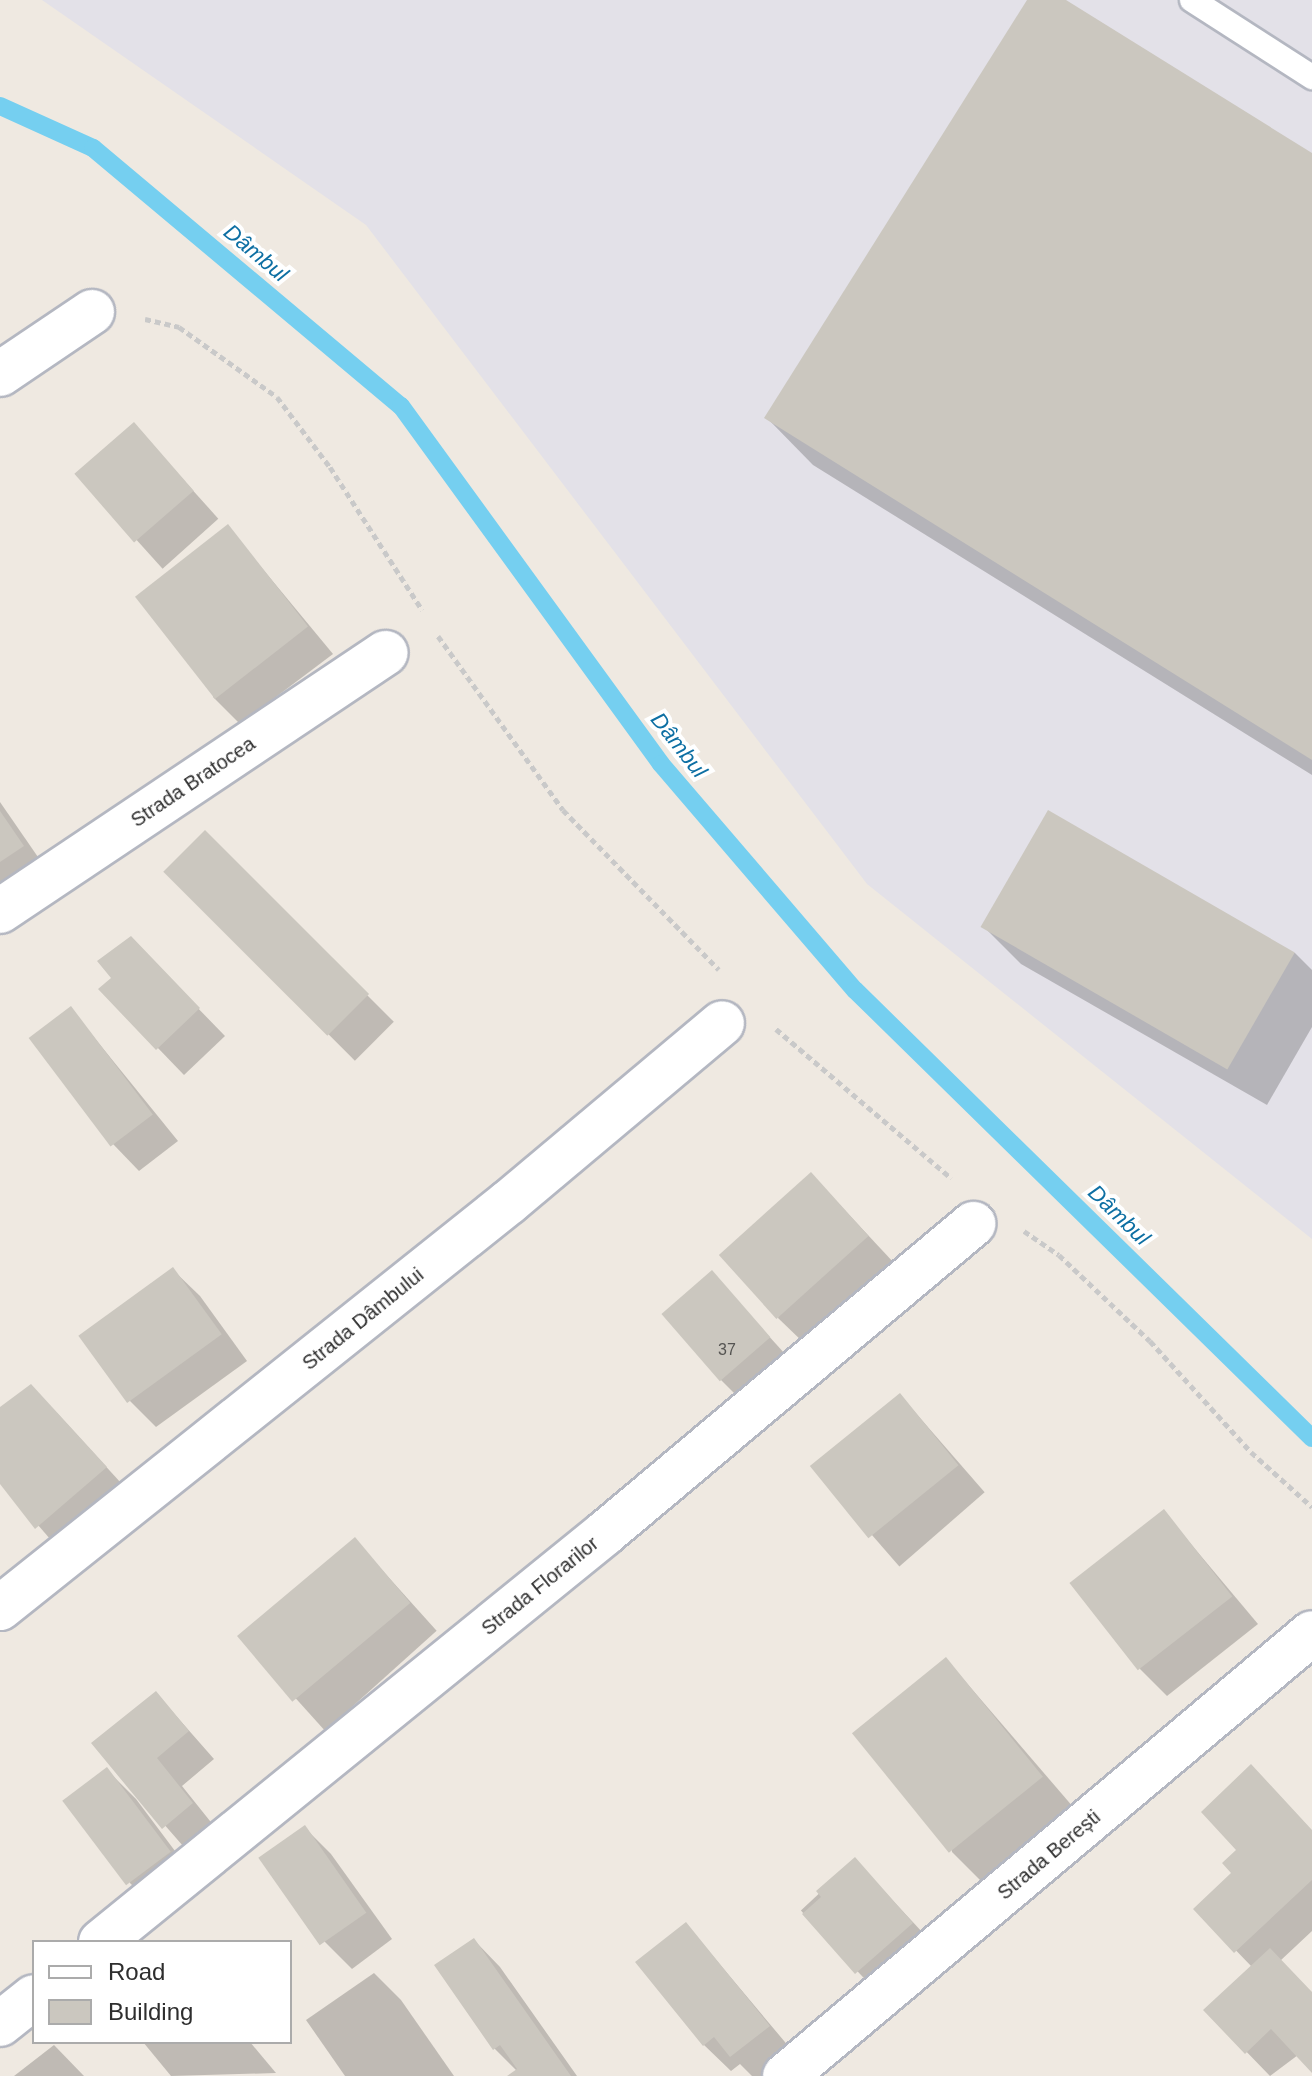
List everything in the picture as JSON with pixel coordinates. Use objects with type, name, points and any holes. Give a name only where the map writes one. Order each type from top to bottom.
[{"type":"street","points":[[0,374],[92,312]]},
{"type":"street","name":"Strada Bratocea","points":[[0,911],[386,653]]},
{"type":"street","name":"Strada Dâmbului","points":[[0,1608],[509,1202],[722,1023]]},
{"type":"street","name":"Strada Florarilor","points":[[103,1940],[605,1533],[982,1211]]},
{"type":"street","name":"Strada Berești","points":[[785,2076],[1312,1633]]},
{"type":"street","points":[[0,2024],[32,1999]]},
{"type":"lane","points":[[1192,0],[1312,77]]},
{"type":"path","points":[[92,312],[179,327],[277,397],[563,810],[725,977]]},
{"type":"path","points":[[770,1022],[982,1211],[1059,1255],[1251,1452],[1312,1507]]},
{"type":"shaded area","points":[[42,0],[1312,0],[1312,1239],[867,884],[366,225]]},
{"type":"building","points":[[1027,0],[1066,0],[1312,153],[1312,760],[764,418]]},
{"type":"building","points":[[134,422],[194,491],[134,543],[74,474]]},
{"type":"building","points":[[228,524],[308,626],[215,699],[135,597]]},
{"type":"building","points":[[1048,810],[1295,952],[1227,1069],[980,927]]},
{"type":"building","points":[[0,811],[24,846],[0,862]]},
{"type":"building","points":[[205,830],[369,994],[327,1036],[163,872]]},
{"type":"building","points":[[131,936],[200,1008],[156,1050],[98,989],[111,978],[97,961]]},
{"type":"building","points":[[71,1006],[153,1115],[111,1147],[29,1038]]},
{"type":"building","points":[[811,1172],[869,1236],[776,1319],[719,1255]]},
{"type":"building","points":[[173,1267],[222,1334],[127,1403],[78,1336]]},
{"type":"building","points":[[712,1270],[770,1337],[720,1381],[661,1314]]},
{"type":"building","points":[[31,1384],[107,1467],[35,1529],[0,1484],[0,1407]]},
{"type":"building","points":[[900,1393],[959,1465],[868,1538],[810,1466]]},
{"type":"building","points":[[1164,1509],[1232,1596],[1138,1670],[1069,1583]]},
{"type":"building","points":[[355,1537],[410,1603],[292,1702],[237,1636]]},
{"type":"building","points":[[946,1657],[1043,1777],[949,1853],[852,1733]]},
{"type":"building","points":[[156,1691],[189,1731],[157,1758],[193,1803],[162,1829],[91,1743]]},
{"type":"building","points":[[1251,1764],[1312,1830],[1312,1880],[1234,1953],[1193,1909],[1231,1873],[1222,1863],[1236,1850],[1201,1812]]},
{"type":"building","points":[[107,1767],[171,1852],[126,1885],[62,1801]]},
{"type":"building","points":[[305,1825],[366,1913],[320,1945],[258,1858]]},
{"type":"building","points":[[855,1857],[913,1923],[855,1974],[802,1914],[821,1897],[816,1891]]},
{"type":"building","points":[[686,1922],[770,2026],[730,2057],[714,2037],[703,2046],[635,1962]]},
{"type":"building","points":[[474,1938],[571,2076],[507,2076],[517,2069],[500,2045],[493,2050],[434,1965]]},
{"type":"building","points":[[1270,1948],[1312,1992],[1312,2073],[1271,2029],[1245,2054],[1203,2010]]},
{"type":"waterway","name":"Dâmbul","points":[[0,106],[93,148],[401,406],[661,764],[855,990],[1312,1438]]}]
